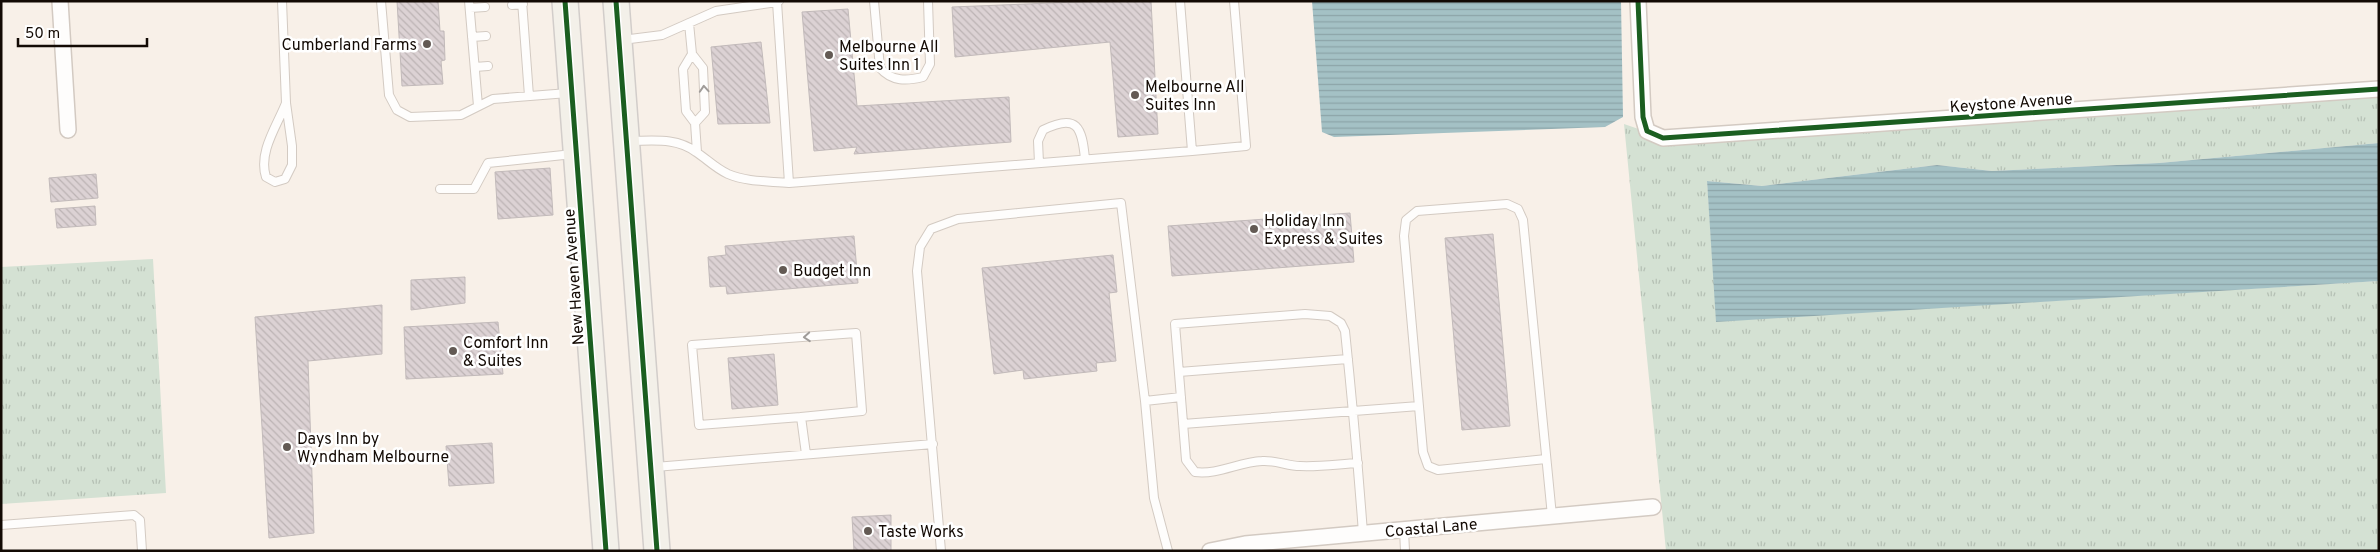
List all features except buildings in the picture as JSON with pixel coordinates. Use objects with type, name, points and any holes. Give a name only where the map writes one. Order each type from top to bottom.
[{"type":"main road","name":"New Haven Avenue","points":[[565,1],[606,551]]},
{"type":"main road","points":[[616,1],[657,551]]},
{"type":"street","points":[[60,1],[68,130]]},
{"type":"street","name":"Keystone Avenue","points":[[1638,1],[1642,117],[1647,131],[1663,138],[2379,89]]},
{"type":"street","name":"Coastal Lane","points":[[1210,551],[1245,544],[1653,507]]},
{"type":"lane","points":[[282,1],[286,103],[291,127],[292,165],[285,179],[275,182],[266,177],[265,150],[286,103]]},
{"type":"lane","points":[[381,1],[389,95],[397,110],[410,117],[461,115],[493,99],[572,92]]},
{"type":"lane","points":[[620,40],[662,35],[716,11],[778,1],[789,183]]},
{"type":"lane","points":[[874,1],[880,68],[891,78],[902,80],[923,77],[928,72],[930,64],[928,1]]},
{"type":"lane","points":[[1180,1],[1192,150]]},
{"type":"lane","points":[[627,142],[665,140],[685,145],[697,152],[710,164],[744,179],[789,183],[1246,146],[1234,1]]},
{"type":"lane","points":[[512,5],[522,3],[529,96]]},
{"type":"lane","points":[[478,106],[470,5],[485,7]]},
{"type":"lane","points":[[689,23],[692,54],[702,68],[705,112],[696,123]]},
{"type":"lane","points":[[515,34],[524,34]]},
{"type":"lane","points":[[472,37],[486,36]]},
{"type":"lane","points":[[692,54],[683,69],[686,112],[696,123],[697,152]]},
{"type":"lane","points":[[518,65],[526,64]]},
{"type":"lane","points":[[475,67],[488,66]]},
{"type":"lane","points":[[1039,163],[1038,141],[1043,130],[1056,123],[1069,123],[1078,128],[1083,136],[1085,159]]},
{"type":"lane","points":[[440,189],[474,188],[488,163],[576,153]]},
{"type":"lane","points":[[942,551],[917,270],[920,248],[931,229],[958,219],[1121,203],[1145,401],[1154,498],[1168,551]]},
{"type":"lane","points":[[1546,459],[1438,470],[1428,466],[1423,452],[1404,236],[1406,220],[1417,211],[1507,204],[1518,209],[1524,220],[1552,516]]},
{"type":"lane","points":[[1358,463],[1300,466],[1264,460],[1241,463],[1224,470],[1205,473],[1195,472],[1186,460],[1175,324],[1305,314],[1330,316],[1341,323],[1345,331],[1348,359],[1358,463],[1363,533]]},
{"type":"lane","points":[[856,333],[862,411],[801,417],[699,425],[692,345],[856,333]]},
{"type":"lane","points":[[1179,372],[1348,359]]},
{"type":"lane","points":[[1145,401],[1181,397]]},
{"type":"lane","points":[[1183,424],[1419,406]]},
{"type":"lane","points":[[801,417],[806,454]]},
{"type":"lane","points":[[650,467],[933,444]]},
{"type":"lane","points":[[1,525],[134,515],[140,520],[142,551]]},
{"type":"lane","points":[[1404,530],[1405,551]]},
{"type":"green space","points":[[2379,90],[2379,143],[2159,163],[1992,171],[1937,165],[1762,186],[1707,181],[1717,321],[2379,281],[2379,551],[1666,551],[1624,124],[1659,136]]},
{"type":"green space","points":[[153,259],[166,493],[1,504],[1,267]]},
{"type":"water","points":[[1312,1],[1621,1],[1623,117],[1605,127],[1334,137],[1322,132]]},
{"type":"water","points":[[2379,143],[2379,281],[1716,322],[1707,181],[1762,186],[1937,165],[1992,171],[2159,163]]},
{"type":"cycle path","points":[[565,1],[606,551]]},
{"type":"cycle path","points":[[616,1],[657,551]]},
{"type":"cycle path","points":[[1638,1],[1643,117],[1647,131],[1663,138],[2379,89]]},
{"type":"place","name":"Cumberland Farms","points":[[427,44]]},
{"type":"place","name":"Melbourne All Suites Inn 1","points":[[829,55]]},
{"type":"place","name":"Melbourne All Suites Inn","points":[[1135,95]]},
{"type":"place","name":"Holiday Inn Express & Suites","points":[[1254,229]]},
{"type":"place","name":"Budget Inn","points":[[783,270]]},
{"type":"place","name":"Comfort Inn & Suites","points":[[453,351]]},
{"type":"place","name":"Days Inn by Wyndham Melbourne","points":[[287,447]]},
{"type":"place","name":"Taste Works","points":[[868,531]]}]
